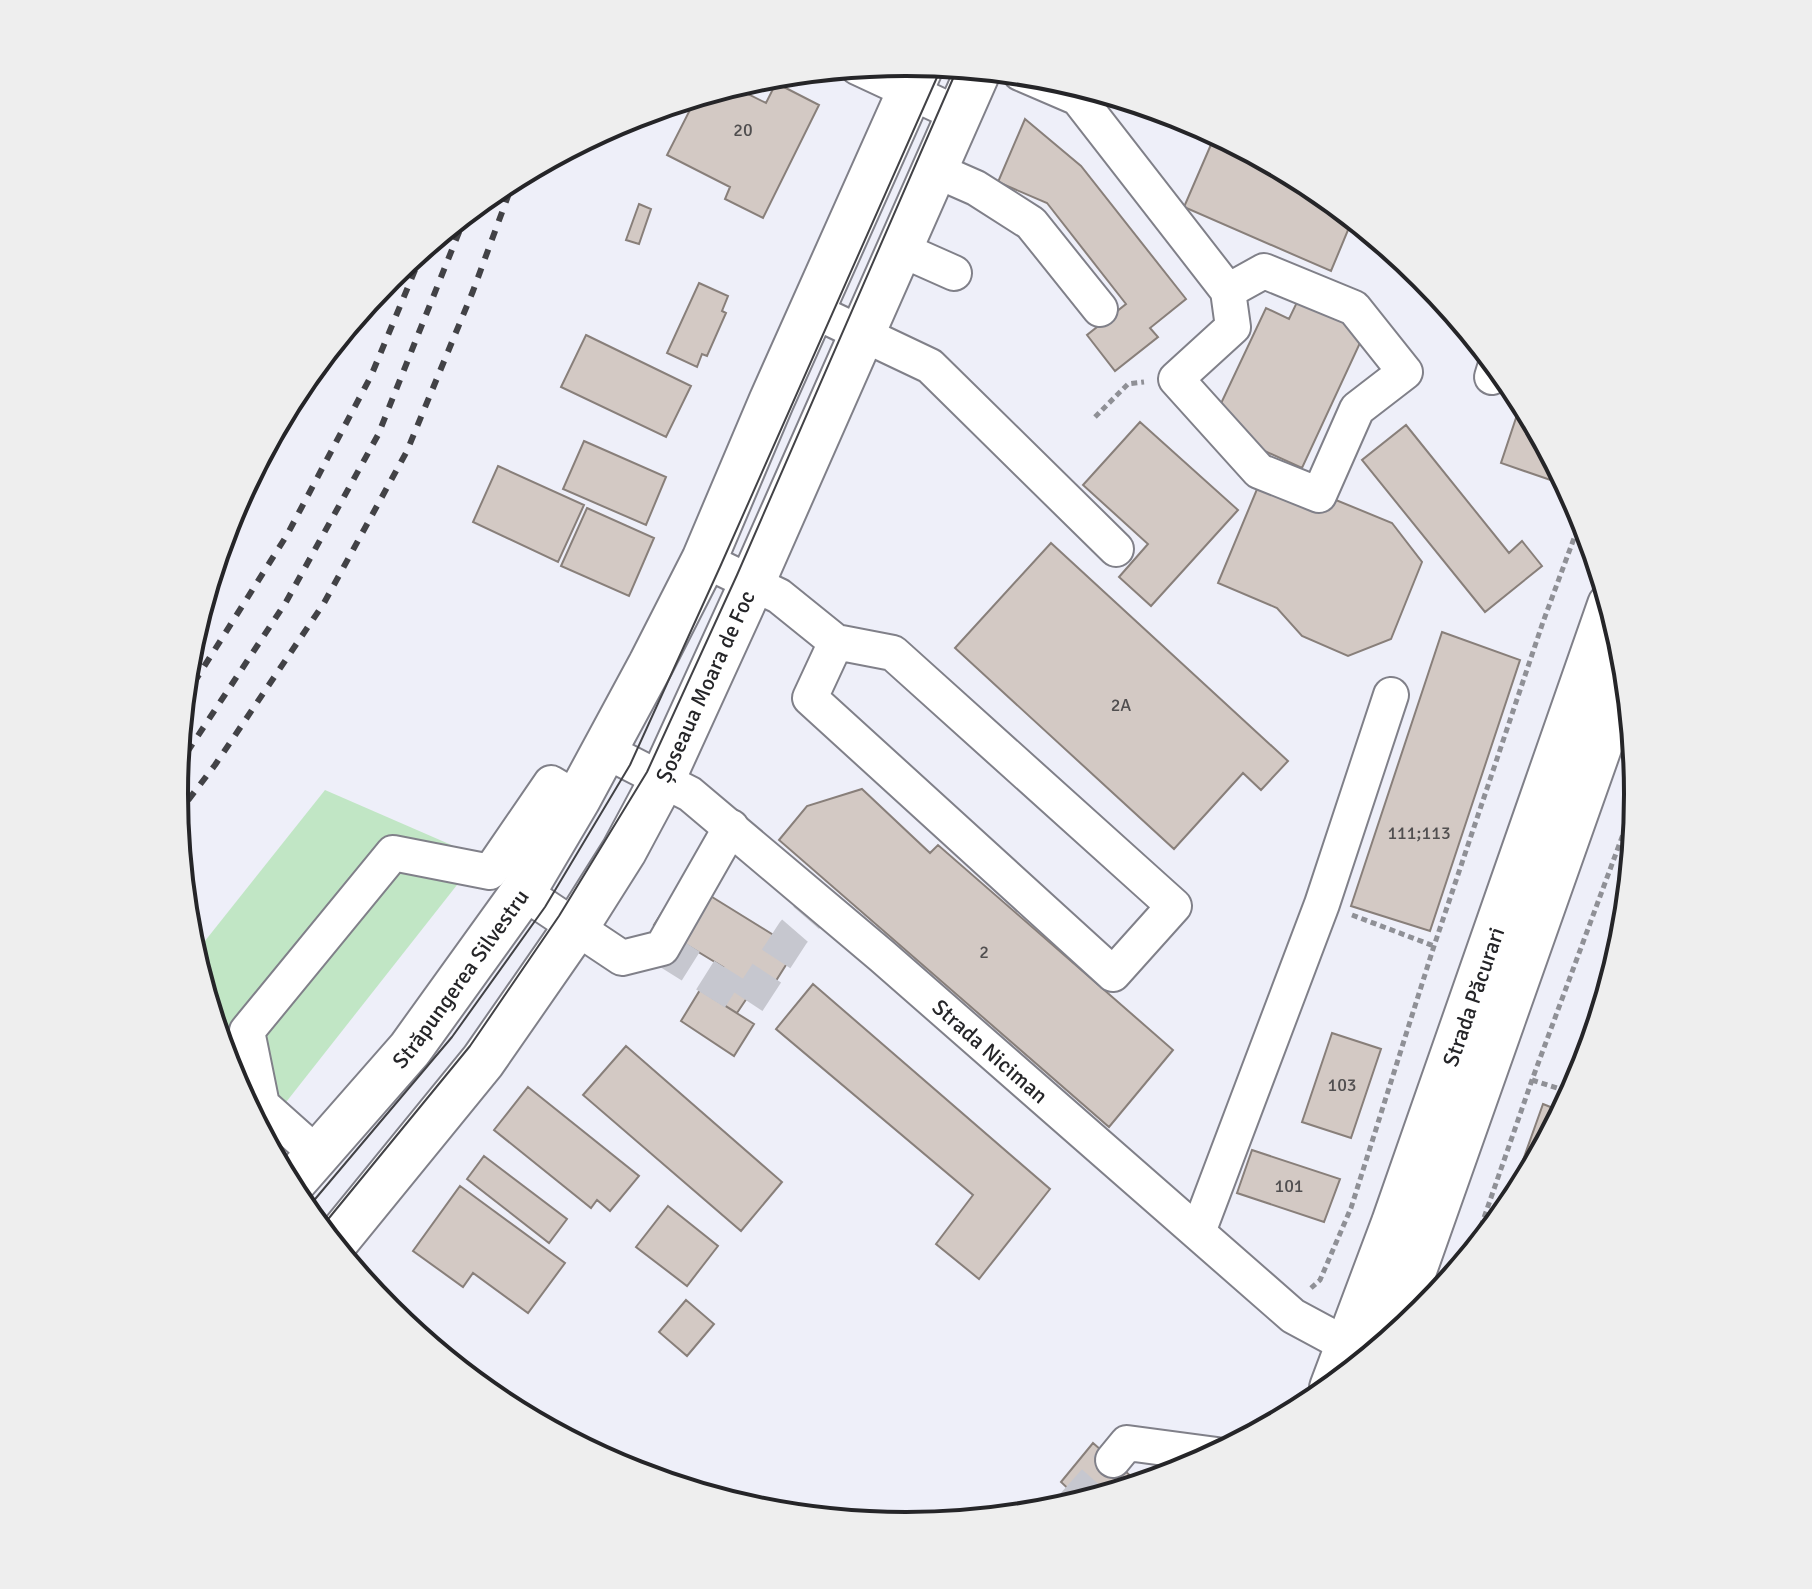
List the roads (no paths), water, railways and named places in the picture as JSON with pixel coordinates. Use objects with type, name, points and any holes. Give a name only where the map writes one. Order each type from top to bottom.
[{"type":"main road","points":[[604,750],[704,560],[915,78]]},
{"type":"main road","name":"Șoseaua Moara de Foc","points":[[340,1237],[483,1061],[576,927],[624,851],[662,780],[752,583],[975,80]]},
{"type":"main road","name":"Strada Păcurari","points":[[1372,1342],[1394,1223],[1604,623]]},
{"type":"main road","name":"Strada Păcurari","points":[[1372,1341],[1617,695]]},
{"type":"main road","name":"Străpungerea Silvestru","points":[[298,1177],[410,1049],[523,892],[604,750]]},
{"type":"street","points":[[915,78],[960,115]]},
{"type":"street","points":[[1073,96],[1078,98],[1228,291],[1233,327],[1176,379],[1259,471],[1319,495],[1357,409],[1405,372],[1354,308],[1264,271],[1228,291]]},
{"type":"street","points":[[935,170],[976,188],[1031,223],[1100,309]]},
{"type":"street","points":[[900,249],[954,273]]},
{"type":"street","points":[[812,310],[930,366],[1116,549]]},
{"type":"street","points":[[704,560],[779,596],[836,642],[893,653],[1174,906],[1113,974],[810,698],[836,642]]},
{"type":"street","points":[[1198,1232],[1322,904],[1391,695]]},
{"type":"street","name":"Strada Niciman","points":[[604,750],[690,794],[731,827],[1293,1316],[1332,1337],[1368,1344]]},
{"type":"street","points":[[318,1155],[262,1105],[247,1031],[393,853],[490,872],[551,783],[578,799]]},
{"type":"street","points":[[523,892],[622,958],[662,948],[731,827]]},
{"type":"street","points":[[1113,1460],[1127,1443],[1195,1452]]},
{"type":"tunnel","points":[[662,948],[748,1002],[793,933],[819,903]]},
{"type":"tunnel","points":[[1086,1490],[1113,1460]]},
{"type":"tram line","points":[[314,1201],[452,1037],[545,907],[630,765],[937,77]]},
{"type":"tram line","points":[[327,1220],[470,1046],[559,916],[647,772],[737,575],[953,78]]},
{"type":"railway","points":[[188,800],[324,603],[407,451],[473,291],[508,196]]},
{"type":"railway","points":[[189,749],[286,602],[378,435],[459,232]]},
{"type":"railway","points":[[198,677],[287,535],[371,376],[415,270]]}]
